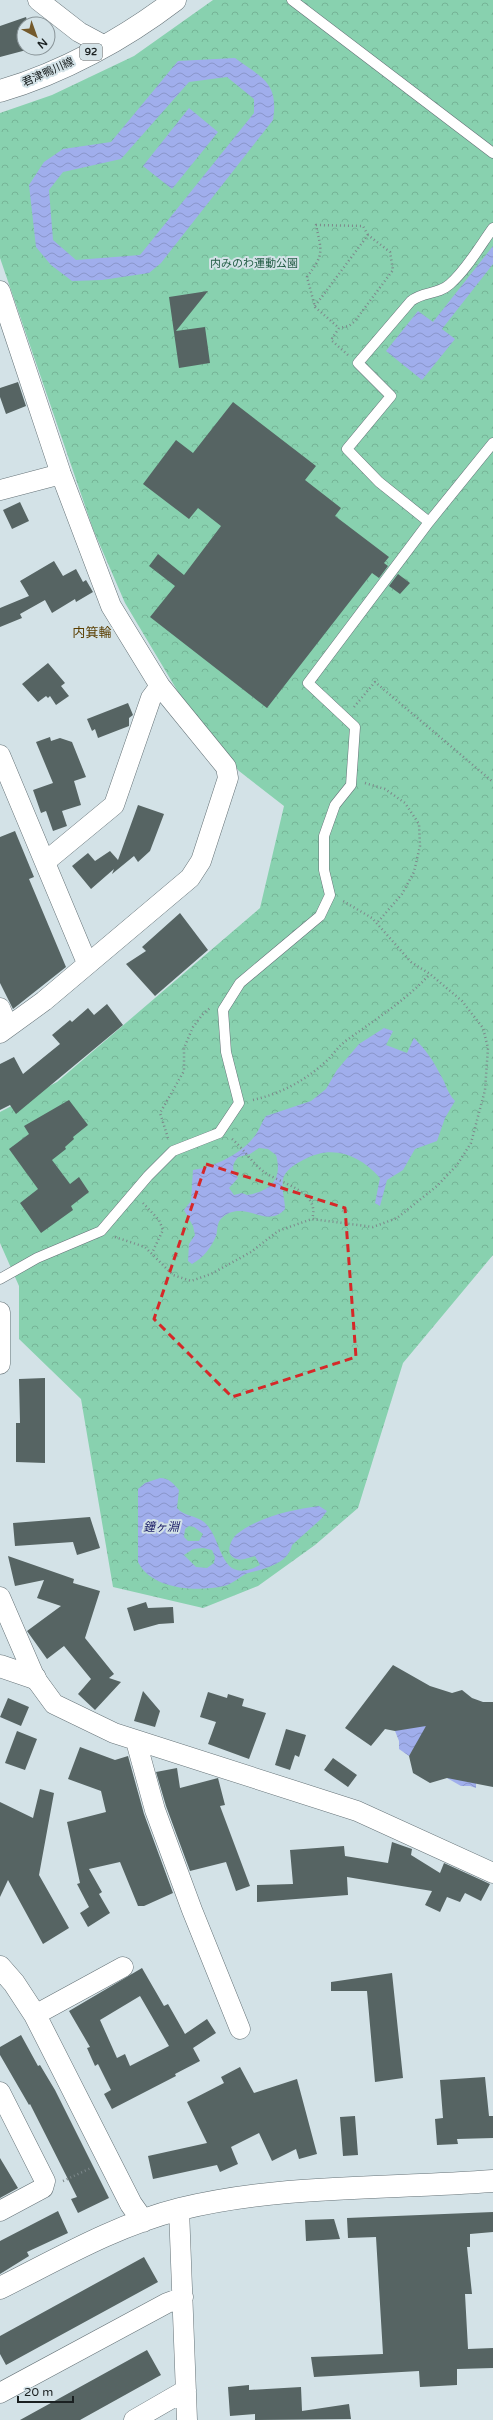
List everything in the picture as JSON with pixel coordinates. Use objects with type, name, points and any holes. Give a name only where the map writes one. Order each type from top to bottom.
[{"type":"street","points":[[38,0],[80,32],[105,46]]},
{"type":"street","name":"君津鴨川線","points":[[0,91],[28,83],[105,46],[146,23],[175,0]]},
{"type":"street","points":[[0,291],[61,474],[111,606],[160,686],[226,767],[228,778],[201,861],[190,878],[87,963],[44,1001],[4,1030],[0,1008]]},
{"type":"street","points":[[0,490],[61,474]]},
{"type":"street","points":[[45,862],[114,804],[151,698],[160,686]]},
{"type":"street","points":[[0,755],[87,963]]},
{"type":"street","points":[[0,1312],[2,1327],[0,1364]]},
{"type":"street","points":[[0,1597],[35,1678],[54,1704],[114,1733],[136,1741],[302,1792],[357,1811],[493,1873]]},
{"type":"street","points":[[0,1666],[35,1678]]},
{"type":"street","points":[[136,1741],[154,1810],[192,1910],[240,2028]]},
{"type":"street","points":[[0,1967],[14,1983],[35,2015],[131,2204],[143,2221]]},
{"type":"street","points":[[35,2015],[123,1967]]},
{"type":"street","points":[[0,2093],[45,2181],[43,2188],[0,2211]]},
{"type":"street","points":[[0,2288],[111,2232],[178,2210],[233,2198],[285,2192],[493,2181]]},
{"type":"street","points":[[178,2210],[183,2297],[187,2420]]},
{"type":"street","points":[[0,2393],[167,2303],[183,2297]]},
{"type":"street","points":[[134,2420],[186,2390]]},
{"type":"lane","points":[[292,0],[493,153]]},
{"type":"lane","points":[[429,522],[379,482],[347,449],[390,396],[358,363],[411,301],[420,294],[436,292],[449,285],[493,228]]},
{"type":"lane","points":[[0,1279],[38,1258],[101,1231],[133,1194],[173,1152],[219,1133],[239,1103],[226,1052],[223,1010],[240,983],[320,916],[330,895],[324,870],[324,836],[335,805],[351,785],[355,728],[308,683],[429,522],[493,443]]},
{"type":"path","points":[[339,328],[315,307],[307,277],[319,261],[322,251],[316,225],[363,226],[368,235],[390,252],[394,270],[355,321],[349,326],[339,328],[331,340],[358,363]]},
{"type":"path","points":[[315,307],[368,235]]},
{"type":"path","points":[[352,709],[375,682],[493,782]]},
{"type":"path","points":[[351,785],[367,783],[385,789],[406,803],[419,824],[420,846],[414,872],[402,894],[377,923]]},
{"type":"path","points":[[101,1231],[145,1247],[173,1275],[191,1281],[211,1274],[251,1252],[278,1231],[312,1219],[373,1227],[397,1218],[437,1186],[457,1165],[471,1142],[485,1090],[488,1048],[483,1028],[462,1001],[430,974],[411,962],[372,918],[330,895]]},
{"type":"path","points":[[239,1103],[259,1098],[297,1084],[324,1063],[334,1050],[413,992],[430,974]]},
{"type":"path","points":[[173,1152],[160,1113],[184,1071],[184,1048],[193,1027],[207,1009],[214,1007],[223,1010]]},
{"type":"path","points":[[238,1144],[264,1172],[299,1189],[312,1202],[314,1212],[312,1219]]},
{"type":"path","points":[[133,1194],[158,1220],[163,1230],[152,1253]]},
{"type":"path","points":[[45,2185],[57,2183],[97,2166]]},
{"type":"highlighted area","points":[[206,1164],[345,1208],[356,1357],[232,1397],[154,1319]]},
{"type":"green space","name":"内みのわ運動公園","points":[[213,0],[493,0],[493,1255],[403,1363],[358,1508],[315,1545],[258,1586],[203,1608],[113,1587],[81,1399],[19,1339],[19,1286],[0,1243],[0,1112],[57,1082],[260,908],[284,806],[239,771],[193,717],[125,603],[93,529],[0,258],[0,113],[52,95],[134,56]]},
{"type":"water","points":[[235,58],[260,76],[271,89],[274,107],[273,120],[161,263],[149,273],[102,280],[72,281],[51,265],[36,247],[29,185],[44,162],[63,149],[111,142],[178,61]],"holes":[[[227,77],[254,99],[254,113],[140,255],[76,260],[53,240],[49,190],[63,172],[121,159],[189,82]]]},
{"type":"water","points":[[189,108],[218,132],[172,189],[143,166]]},
{"type":"water","points":[[493,246],[493,264],[442,329],[455,339],[422,380],[386,351],[418,311],[433,322]]},
{"type":"water","points":[[384,1028],[393,1031],[386,1045],[407,1053],[414,1038],[425,1051],[435,1064],[455,1101],[445,1118],[437,1141],[415,1149],[403,1170],[387,1180],[380,1206],[375,1203],[380,1178],[363,1163],[344,1154],[335,1152],[314,1155],[303,1160],[290,1168],[284,1176],[283,1188],[285,1209],[278,1215],[271,1217],[240,1211],[231,1212],[219,1221],[216,1236],[212,1245],[200,1259],[192,1264],[188,1261],[189,1244],[195,1235],[193,1226],[184,1210],[191,1201],[193,1170],[217,1163],[241,1150],[255,1136],[266,1116],[311,1101],[326,1089],[337,1070],[359,1044]],"holes":[[[259,1148],[268,1149],[276,1155],[278,1164],[278,1171],[273,1183],[262,1191],[247,1195],[242,1193],[234,1195],[229,1188],[238,1178],[233,1168],[238,1157],[250,1154]]]},
{"type":"water","name":"鐘ヶ淵","points":[[160,1478],[166,1479],[173,1483],[179,1490],[177,1508],[183,1513],[204,1522],[210,1530],[229,1566],[236,1570],[246,1570],[260,1565],[255,1556],[239,1559],[233,1557],[229,1551],[230,1544],[234,1537],[246,1528],[266,1518],[298,1510],[319,1506],[327,1511],[321,1519],[292,1545],[286,1557],[274,1565],[248,1573],[224,1586],[201,1589],[176,1587],[154,1578],[145,1571],[138,1562],[138,1489],[145,1483]],"holes":[[[189,1526],[194,1527],[203,1534],[199,1541],[188,1541],[184,1537],[185,1529]],[[203,1548],[212,1550],[215,1557],[214,1563],[207,1568],[196,1567],[184,1555],[193,1549]]]},
{"type":"water","points":[[451,1693],[409,1756],[399,1749],[399,1741],[395,1731]]},
{"type":"water","points":[[457,1764],[476,1783],[476,1788],[461,1786],[447,1778]]},
{"type":"building","points":[[16,20],[16,53],[0,57],[0,26]]},
{"type":"building","points":[[208,291],[176,331],[205,327],[210,363],[179,368],[169,297]]},
{"type":"building","points":[[18,382],[26,406],[6,414],[0,397],[0,388]]},
{"type":"building","points":[[233,402],[316,466],[305,480],[341,508],[335,516],[389,557],[384,563],[388,566],[379,578],[372,573],[267,708],[150,617],[175,586],[149,566],[158,554],[184,575],[221,526],[198,508],[189,519],[143,484],[176,440],[193,453]]},
{"type":"building","points":[[20,502],[29,521],[12,529],[3,510]]},
{"type":"building","points":[[54,561],[63,576],[76,569],[83,582],[86,580],[93,592],[76,602],[75,599],[52,613],[45,600],[20,614],[22,618],[0,627],[0,608],[29,596],[20,581]]},
{"type":"building","points":[[398,574],[410,583],[400,594],[389,586]]},
{"type":"building","points":[[48,663],[65,683],[61,686],[69,696],[56,705],[50,696],[48,698],[46,696],[38,702],[22,684]]},
{"type":"building","points":[[128,703],[133,715],[129,718],[129,726],[98,738],[95,729],[92,731],[87,719]]},
{"type":"building","points":[[50,737],[51,741],[60,738],[72,742],[86,777],[74,781],[81,805],[62,811],[67,826],[53,831],[46,811],[41,813],[33,790],[53,783],[36,742]]},
{"type":"building","points":[[138,805],[164,814],[150,851],[138,862],[134,856],[112,874],[114,869],[91,889],[72,866],[88,853],[95,861],[110,851],[118,860]]},
{"type":"building","points":[[15,831],[34,877],[29,879],[66,967],[13,1009],[0,983],[0,837]]},
{"type":"building","points":[[180,913],[208,950],[155,996],[126,964],[146,951],[142,947]]},
{"type":"building","points":[[107,1004],[123,1025],[16,1114],[10,1105],[0,1110],[0,1064],[14,1057],[23,1074],[60,1044],[52,1035],[70,1020],[72,1022],[88,1008],[94,1015]]},
{"type":"building","points":[[69,1100],[88,1125],[73,1137],[74,1139],[65,1147],[66,1149],[52,1160],[70,1184],[79,1177],[89,1192],[71,1206],[73,1210],[41,1233],[20,1203],[38,1189],[9,1149],[29,1134],[24,1126]]},
{"type":"building","points":[[45,1378],[45,1463],[16,1462],[16,1423],[20,1423],[19,1379]]},
{"type":"building","points":[[90,1517],[100,1548],[77,1555],[73,1542],[15,1546],[13,1523]]},
{"type":"building","points":[[8,1556],[74,1579],[73,1583],[100,1591],[85,1638],[114,1674],[109,1678],[121,1682],[95,1710],[78,1694],[91,1679],[64,1646],[47,1659],[27,1631],[61,1606],[37,1598],[44,1580],[15,1586]]},
{"type":"building","points":[[146,1602],[148,1608],[173,1607],[174,1623],[159,1624],[134,1631],[127,1608]]},
{"type":"building","points":[[393,1665],[430,1686],[452,1693],[462,1690],[472,1698],[483,1702],[493,1702],[493,1787],[447,1778],[430,1783],[413,1773],[409,1756],[426,1726],[395,1731],[385,1729],[371,1746],[345,1728]]},
{"type":"building","points":[[143,1691],[160,1711],[155,1727],[134,1721]]},
{"type":"building","points":[[208,1692],[227,1698],[228,1694],[244,1699],[242,1706],[266,1713],[249,1759],[208,1744],[216,1722],[200,1717]]},
{"type":"building","points":[[8,1698],[29,1707],[21,1726],[0,1717]]},
{"type":"building","points":[[286,1729],[306,1735],[299,1757],[295,1755],[290,1770],[275,1765]]},
{"type":"building","points":[[17,1731],[37,1739],[25,1770],[5,1763]]},
{"type":"building","points":[[80,1747],[115,1760],[128,1756],[144,1814],[173,1893],[144,1906],[138,1906],[120,1862],[89,1869],[102,1892],[99,1894],[110,1913],[88,1927],[80,1913],[89,1907],[77,1884],[80,1883],[67,1822],[106,1812],[101,1791],[68,1779]]},
{"type":"building","points":[[333,1758],[357,1775],[348,1787],[324,1770]]},
{"type":"building","points":[[177,1768],[180,1788],[218,1778],[225,1805],[220,1806],[250,1886],[236,1891],[226,1862],[190,1871],[166,1806],[156,1772]]},
{"type":"building","points":[[40,1789],[54,1793],[39,1875],[69,1928],[43,1944],[8,1880],[0,1897],[0,1802],[33,1818]]},
{"type":"building","points":[[392,1842],[412,1849],[411,1855],[440,1873],[444,1863],[490,1884],[481,1901],[465,1893],[460,1902],[447,1897],[440,1912],[425,1905],[432,1891],[347,1877],[348,1895],[257,1902],[257,1885],[293,1884],[290,1850],[344,1846],[345,1856],[388,1863]]},
{"type":"building","points":[[142,1968],[164,2006],[168,2004],[185,2034],[207,2019],[216,2033],[193,2048],[200,2061],[175,2074],[176,2076],[112,2109],[104,2094],[111,2090],[98,2064],[95,2066],[87,2048],[90,2047],[69,2011]],"holes":[[[140,1996],[169,2046],[130,2066],[125,2054],[117,2058],[100,2020]]]},
{"type":"building","points":[[392,1973],[403,2078],[375,2082],[367,1991],[331,1991],[331,1982]]},
{"type":"building","points":[[21,2035],[38,2066],[40,2065],[55,2090],[109,2198],[78,2213],[71,2199],[77,2197],[30,2104],[29,2105],[0,2055],[0,2047]]},
{"type":"building","points":[[240,2067],[254,2093],[297,2079],[317,2154],[299,2159],[296,2149],[272,2161],[259,2133],[231,2147],[238,2164],[220,2172],[217,2165],[153,2179],[148,2156],[207,2143],[187,2102],[224,2083],[221,2077]]},
{"type":"building","points":[[485,2077],[489,2116],[493,2116],[493,2138],[457,2139],[458,2144],[437,2145],[435,2119],[443,2118],[440,2080]]},
{"type":"building","points":[[355,2116],[358,2155],[343,2156],[340,2117]]},
{"type":"building","points":[[0,2158],[18,2188],[0,2198]]},
{"type":"building","points":[[58,2211],[68,2233],[27,2252],[29,2256],[0,2274],[0,2241]]},
{"type":"building","points":[[493,2212],[493,2232],[470,2234],[470,2247],[467,2247],[472,2294],[465,2294],[468,2349],[493,2348],[493,2368],[457,2369],[457,2385],[420,2387],[419,2371],[314,2377],[311,2357],[383,2354],[376,2237],[348,2238],[347,2218]]},
{"type":"building","points":[[334,2219],[340,2239],[306,2241],[305,2220]]},
{"type":"building","points":[[144,2257],[158,2282],[6,2365],[0,2354],[0,2336]]},
{"type":"building","points":[[147,2350],[161,2375],[80,2420],[20,2420]]},
{"type":"building","points":[[249,2385],[249,2390],[301,2387],[302,2411],[349,2404],[351,2419],[255,2420],[255,2414],[230,2416],[228,2387]]},
{"type":"district","name":"内箕輪","points":[[92,633]]}]
